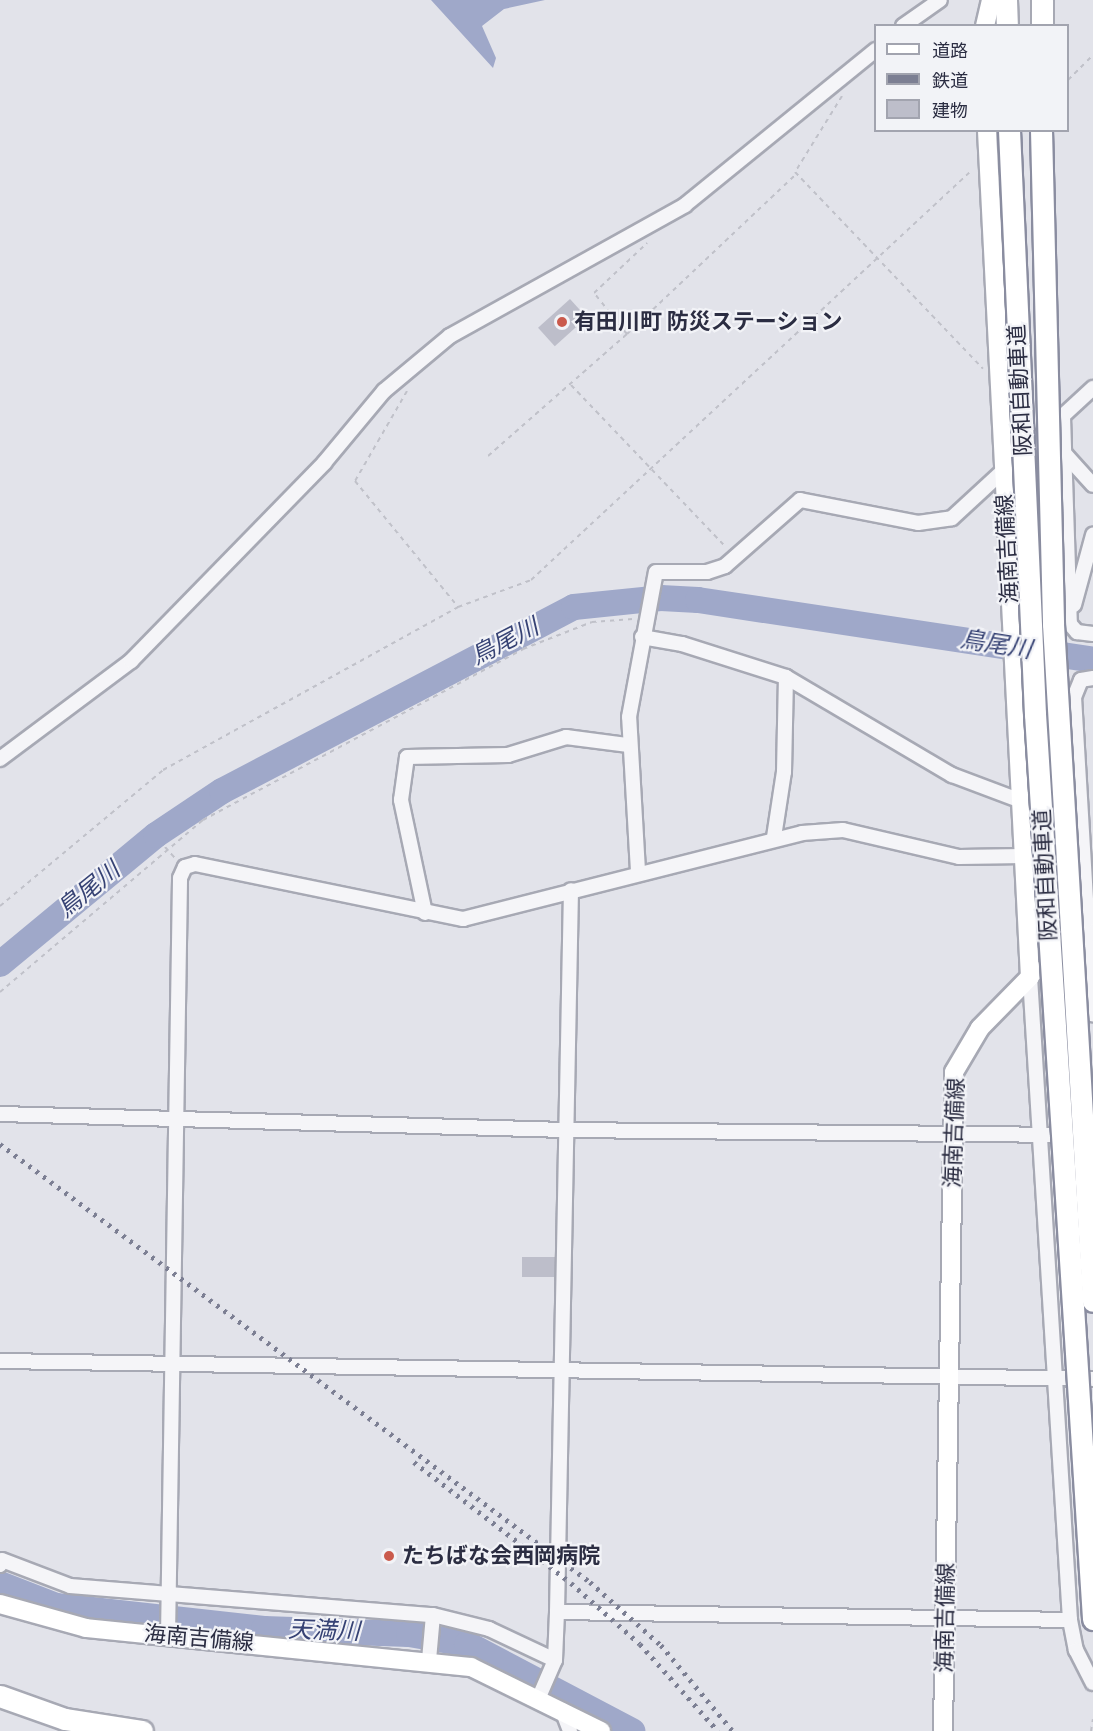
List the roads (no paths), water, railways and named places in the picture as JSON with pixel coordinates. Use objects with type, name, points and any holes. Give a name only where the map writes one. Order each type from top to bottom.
[{"type":"highway","points":[[1006,0],[1007,24]]},
{"type":"highway","points":[[1042,0],[1042,24]]},
{"type":"highway","name":"阪和自動車道","points":[[1010,132],[1036,726],[1093,1619]]},
{"type":"highway","name":"阪和自動車道","points":[[1041,132],[1053,624],[1093,1301]]},
{"type":"highway","points":[[0,1696],[65,1719],[142,1731]]},
{"type":"main road","points":[[985,24],[991,0]]},
{"type":"main road","name":"海南吉備線","points":[[943,1731],[954,1072],[963,1049],[1030,977],[987,132]]},
{"type":"main road","name":"海南吉備線","points":[[0,1604],[62,1624],[429,1660],[471,1667],[539,1697],[601,1731]]},
{"type":"street","points":[[906,24],[940,0]]},
{"type":"street","points":[[0,759],[138,653],[324,463],[384,391],[450,336],[568,266],[685,205],[874,52]]},
{"type":"street","points":[[638,871],[628,745],[645,618],[654,575],[666,570],[717,570],[736,558],[800,500],[936,523],[952,518],[1093,388]]},
{"type":"street","points":[[1063,417],[1072,629],[1093,634]]},
{"type":"street","points":[[1064,453],[1093,485]]},
{"type":"street","points":[[1070,610],[1093,534]]},
{"type":"street","points":[[642,638],[682,644],[786,677],[952,775],[1021,801]]},
{"type":"street","points":[[774,837],[784,772],[786,677]]},
{"type":"street","points":[[1093,678],[1081,680],[1074,697],[1087,821],[1093,1014]]},
{"type":"street","points":[[425,912],[402,809],[407,757],[508,755],[566,737],[628,745]]},
{"type":"street","points":[[1022,832],[1071,830],[1087,821]]},
{"type":"street","points":[[168,1636],[171,1364],[178,1122],[180,878],[185,867],[195,864],[462,919],[774,837],[843,830],[959,857],[1024,856]]},
{"type":"street","points":[[539,1697],[555,1660],[557,1612],[571,890]]},
{"type":"street","points":[[1091,933],[1030,977],[1057,1378],[1070,1620],[1078,1656],[1093,1683]]},
{"type":"street","points":[[0,1114],[178,1122],[565,1130],[1093,1136]]},
{"type":"street","points":[[0,1361],[1093,1379]]},
{"type":"street","points":[[1,1562],[70,1586],[433,1615],[489,1629],[555,1660]]},
{"type":"street","points":[[557,1612],[1070,1620]]},
{"type":"street","points":[[429,1660],[433,1615]]},
{"type":"street","points":[[562,1710],[570,1731]]},
{"type":"water","points":[[431,0],[545,0],[504,9],[482,26],[496,58],[493,68]]},
{"type":"waterway","name":"鳥尾川","points":[[0,964],[156,835],[222,791],[574,607],[661,598],[698,600],[1093,660]]},
{"type":"waterway","name":"天満川","points":[[0,1584],[56,1606],[264,1629],[409,1634],[467,1644],[632,1731]]},
{"type":"railway","points":[[0,1144],[590,1582],[661,1645],[733,1731]]},
{"type":"railway","points":[[414,1462],[571,1583],[640,1644],[718,1731]]},
{"type":"place","name":"有田川町 防災ステーション","points":[[562,322]]},
{"type":"place","name":"たちばな会西岡病院","points":[[389,1556]]}]
